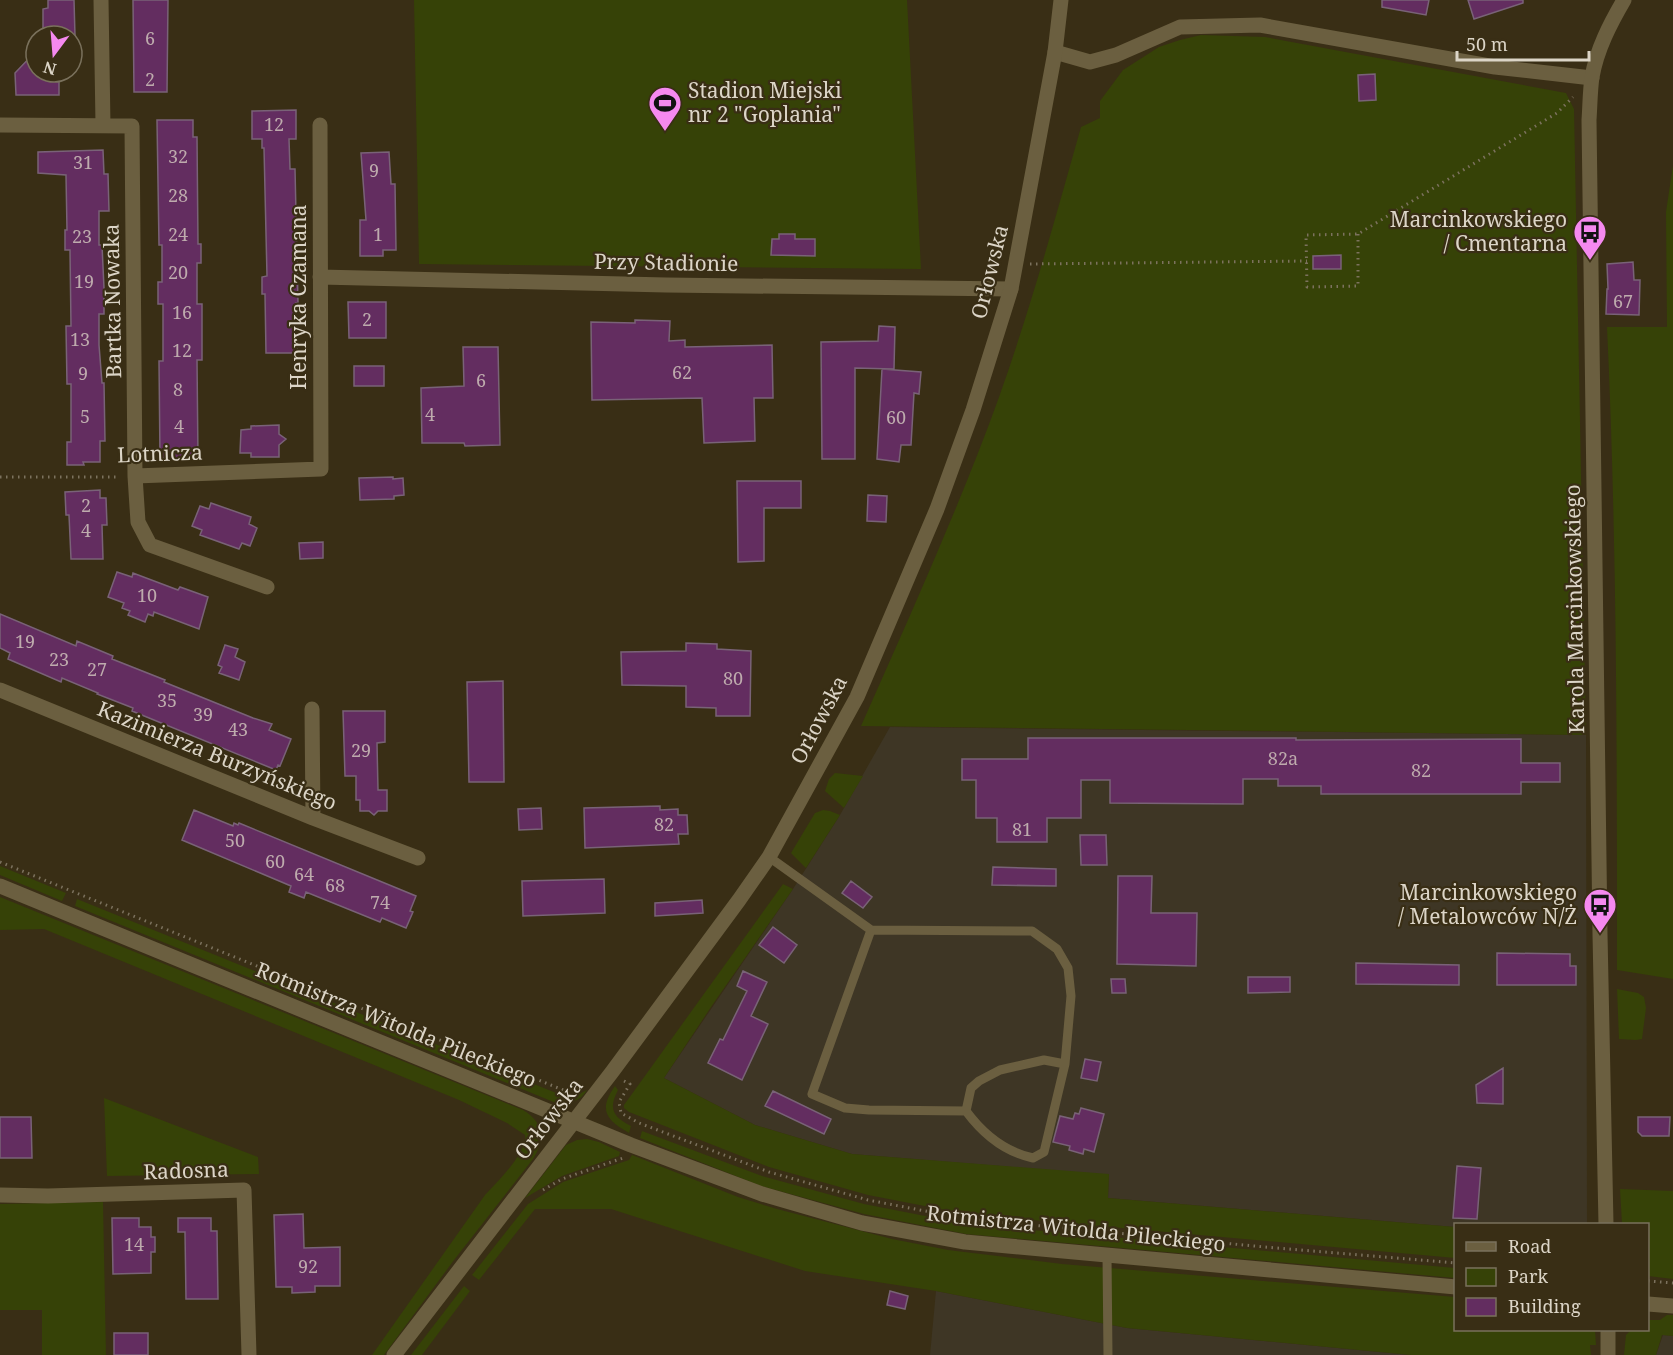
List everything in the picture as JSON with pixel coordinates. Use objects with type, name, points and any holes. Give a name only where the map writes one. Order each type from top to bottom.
[{"type":"street","points":[[0,125],[103,125],[101,0]]},
{"type":"street","name":"Orłowska","points":[[394,1355],[612,1072],[740,900],[769,857],[857,697],[938,509],[973,410],[1011,289],[1055,52],[1061,0]]},
{"type":"street","name":"Karola Marcinkowskiego","points":[[1606,1223],[1589,120],[1592,78],[1604,39],[1624,0]]},
{"type":"street","points":[[1055,52],[1090,62],[1116,55],[1180,27],[1260,25],[1495,67],[1592,78]]},
{"type":"street","name":"Bartka Nowaka","points":[[103,125],[132,126],[135,476],[138,522],[150,545],[267,587]]},
{"type":"street","name":"Henryka Czamana","points":[[320,125],[321,469]]},
{"type":"street","name":"Przy Stadionie","points":[[320,277],[666,285],[1011,289]]},
{"type":"street","name":"Lotnicza","points":[[135,476],[321,469]]},
{"type":"street","name":"Kazimierza Burzyńskiego","points":[[0,690],[313,818],[418,858]]},
{"type":"street","points":[[312,709],[313,818]]},
{"type":"street","name":"Rotmistrza Witolda Pileckiego","points":[[0,886],[631,1145],[762,1194],[862,1222],[964,1242],[1454,1287]]},
{"type":"street","name":"Radosna","points":[[0,1195],[48,1196],[244,1190],[249,1355]]},
{"type":"street","points":[[1649,1304],[1673,1306]]},
{"type":"street","points":[[1608,1331],[1608,1355]]},
{"type":"lane","points":[[769,857],[871,930],[1032,931],[1057,949],[1068,968],[1071,996],[1065,1064],[1044,1152],[1034,1158],[1018,1155],[992,1138],[975,1124],[966,1111],[971,1088],[1000,1070],[1044,1060],[1065,1064]]},
{"type":"lane","points":[[871,930],[812,1094],[845,1108],[966,1111]]},
{"type":"lane","points":[[1107,1256],[1108,1355]]},
{"type":"path","points":[[1358,234],[1358,286],[1307,287],[1306,235],[1358,234],[1557,113],[1592,78]]},
{"type":"path","points":[[1016,264],[1307,261]]},
{"type":"path","name":"Lotnicza","points":[[0,477],[135,476]]},
{"type":"path","points":[[0,862],[568,1092],[582,1088]]},
{"type":"path","points":[[612,1072],[630,1084],[619,1102],[621,1113],[639,1123],[769,1172],[868,1200],[967,1219],[1454,1263]]},
{"type":"path","points":[[542,1191],[562,1179],[626,1157],[631,1145]]},
{"type":"path","points":[[1649,1281],[1673,1283]]},
{"type":"shaded area","points":[[890,727],[1586,735],[1587,1223],[1454,1223],[1454,1227],[1108,1198],[1109,1175],[852,1154],[755,1125],[664,1078],[793,889],[840,815]]},
{"type":"shaded area","points":[[936,1291],[1127,1328],[1411,1355],[930,1355]]},
{"type":"shaded area","points":[[1663,1335],[1673,1336],[1673,1355],[1656,1355]]},
{"type":"green space","name":"Stadion Miejski nr 2 \"Goplania\"","points":[[414,0],[907,0],[921,269],[419,264]]},
{"type":"green space","points":[[1201,35],[1265,37],[1566,93],[1574,109],[1586,735],[861,726],[936,556],[993,413],[1034,292],[1081,127],[1100,118],[1100,101],[1123,70],[1159,47]]},
{"type":"green space","points":[[1673,165],[1673,979],[1617,970],[1615,568],[1607,327],[1667,327],[1666,212]]},
{"type":"green space","points":[[835,773],[863,776],[844,808],[825,791],[829,779]]},
{"type":"green space","points":[[823,810],[840,815],[806,868],[791,853],[815,813]]},
{"type":"green space","points":[[0,866],[66,893],[62,901],[0,875]]},
{"type":"green space","points":[[783,884],[793,889],[664,1078],[755,1125],[852,1154],[1109,1174],[1108,1198],[1454,1227],[1454,1258],[966,1214],[868,1195],[769,1167],[629,1112],[624,1105]]},
{"type":"green space","points":[[0,897],[523,1110],[535,1120],[539,1126],[541,1138],[533,1159],[384,1355],[372,1355],[485,1195],[516,1158],[525,1135],[507,1123],[459,1100],[44,929],[0,930]]},
{"type":"green space","points":[[77,899],[566,1097],[575,1096],[587,1090],[574,1101],[556,1103],[75,906]]},
{"type":"green space","points":[[1617,989],[1638,993],[1644,997],[1646,1008],[1642,1039],[1619,1039]]},
{"type":"green space","points":[[615,1086],[618,1090],[613,1102],[614,1112],[616,1116],[631,1126],[629,1133],[615,1124],[607,1114],[607,1102]]},
{"type":"green space","points":[[104,1098],[258,1157],[259,1174],[107,1176]]},
{"type":"green space","points":[[642,1131],[762,1176],[864,1204],[966,1224],[1454,1268],[1454,1278],[966,1234],[864,1214],[761,1186],[640,1138]]},
{"type":"green space","points":[[587,1139],[620,1152],[619,1156],[562,1176],[525,1198],[566,1145]]},
{"type":"green space","points":[[632,1155],[738,1197],[777,1209],[892,1239],[948,1250],[1062,1264],[1454,1297],[1454,1331],[1595,1331],[1596,1345],[1590,1345],[1591,1355],[1411,1355],[1127,1328],[936,1291],[805,1271],[611,1209],[535,1209],[479,1280],[472,1275],[528,1204],[563,1182],[629,1160]]},
{"type":"green space","points":[[1620,1189],[1673,1191],[1673,1279],[1649,1276],[1649,1223],[1622,1223]]},
{"type":"green space","points":[[103,1202],[106,1355],[42,1355],[42,1310],[0,1310],[0,1204]]},
{"type":"green space","points":[[464,1286],[470,1291],[422,1355],[411,1355]]},
{"type":"green space","points":[[1667,1315],[1673,1315],[1673,1336],[1662,1335],[1656,1355],[1624,1355],[1626,1335],[1630,1331],[1649,1331],[1649,1320],[1660,1320]]},
{"type":"building","points":[[48,0],[74,0],[75,24],[43,24],[43,9],[48,8]]},
{"type":"building","points":[[133,0],[168,0],[167,92],[134,92]]},
{"type":"building","points":[[1382,0],[1429,0],[1426,15],[1382,7]]},
{"type":"building","points":[[1468,0],[1523,0],[1523,3],[1474,19]]},
{"type":"building","points":[[24,64],[24,84],[59,84],[59,95],[16,95],[15,73]]},
{"type":"building","points":[[1375,74],[1376,100],[1359,101],[1358,75]]},
{"type":"building","points":[[296,110],[296,139],[289,139],[290,169],[295,169],[297,353],[266,353],[265,294],[262,294],[262,277],[267,276],[264,148],[262,148],[262,139],[252,139],[252,111]]},
{"type":"building","points":[[157,120],[193,120],[193,137],[197,137],[198,244],[201,244],[201,263],[197,263],[197,304],[202,304],[202,360],[197,360],[198,458],[160,458],[159,361],[163,361],[163,304],[158,304],[158,282],[162,282],[162,245],[159,245]]},
{"type":"building","points":[[103,150],[104,174],[108,174],[109,211],[99,211],[104,314],[99,314],[99,345],[102,383],[104,383],[105,441],[100,441],[100,462],[67,465],[67,442],[71,442],[71,384],[67,384],[66,326],[71,326],[70,250],[65,250],[66,175],[38,173],[38,152]]},
{"type":"building","points":[[389,152],[391,184],[395,184],[396,250],[383,250],[383,256],[360,256],[360,220],[366,220],[361,153]]},
{"type":"building","points":[[779,234],[795,234],[795,239],[815,239],[815,256],[771,255],[772,239],[779,239]]},
{"type":"building","points":[[1341,255],[1341,269],[1313,269],[1313,256]]},
{"type":"building","points":[[1633,262],[1634,280],[1640,280],[1639,315],[1606,314],[1607,264]]},
{"type":"building","points":[[348,302],[386,302],[386,338],[349,338]]},
{"type":"building","points":[[635,320],[670,321],[669,341],[685,340],[685,347],[772,345],[773,398],[754,398],[755,441],[704,443],[702,398],[592,400],[591,322],[635,323]]},
{"type":"building","points":[[879,326],[895,327],[894,369],[855,368],[855,459],[822,459],[821,342],[878,341]]},
{"type":"building","points":[[463,347],[498,347],[500,445],[465,446],[464,443],[422,443],[421,388],[464,386]]},
{"type":"building","points":[[354,366],[384,366],[384,386],[354,386]]},
{"type":"building","points":[[882,369],[921,372],[919,394],[914,393],[911,445],[901,445],[899,462],[877,459]]},
{"type":"building","points":[[279,425],[279,434],[286,439],[279,445],[279,457],[251,457],[251,453],[240,453],[241,430],[251,429],[251,426]]},
{"type":"building","points":[[393,477],[393,479],[403,478],[404,495],[394,496],[394,499],[360,500],[359,478]]},
{"type":"building","points":[[737,481],[801,481],[801,508],[764,508],[764,561],[738,562]]},
{"type":"building","points":[[100,490],[100,498],[106,498],[107,525],[102,525],[103,559],[71,559],[69,515],[66,515],[65,492]]},
{"type":"building","points":[[868,495],[887,496],[886,522],[867,521]]},
{"type":"building","points":[[211,503],[251,517],[249,524],[257,528],[250,546],[242,543],[239,549],[200,535],[202,530],[192,526],[200,506],[209,509]]},
{"type":"building","points":[[323,542],[323,558],[300,559],[299,543]]},
{"type":"building","points":[[117,572],[132,577],[133,573],[178,590],[180,587],[208,597],[199,629],[154,612],[153,616],[148,614],[145,622],[128,615],[130,611],[122,608],[124,603],[108,597]]},
{"type":"building","points":[[0,614],[76,646],[77,641],[113,656],[112,659],[165,680],[164,682],[272,724],[269,730],[291,739],[280,766],[278,765],[276,770],[132,711],[133,708],[62,678],[61,682],[8,659],[10,653],[0,648]]},
{"type":"building","points":[[686,643],[717,644],[717,649],[751,651],[750,716],[716,716],[716,708],[686,707],[686,686],[622,685],[621,652],[686,651]]},
{"type":"building","points":[[225,645],[238,649],[235,657],[245,662],[239,680],[219,673],[222,667],[218,665]]},
{"type":"building","points":[[503,681],[504,782],[469,782],[467,682]]},
{"type":"building","points":[[343,711],[385,711],[385,742],[377,743],[378,790],[387,790],[387,811],[378,811],[374,815],[369,811],[360,811],[360,800],[356,800],[356,776],[345,776]]},
{"type":"building","points":[[1028,738],[1521,739],[1521,763],[1560,763],[1560,782],[1521,782],[1521,794],[1321,794],[1321,786],[1278,786],[1278,779],[1243,779],[1243,804],[1110,803],[1110,780],[1081,780],[1081,818],[1047,818],[1047,842],[997,842],[997,818],[976,818],[976,780],[962,780],[962,759],[1028,759]]},
{"type":"building","points":[[660,806],[660,810],[678,809],[678,815],[687,815],[688,834],[678,834],[679,844],[585,848],[584,808]]},
{"type":"building","points":[[541,808],[542,829],[519,830],[518,809]]},
{"type":"building","points":[[194,810],[233,826],[234,823],[238,825],[239,823],[416,896],[410,911],[413,912],[406,928],[382,918],[380,922],[306,892],[304,898],[289,892],[291,886],[182,840]]},
{"type":"building","points":[[1080,835],[1106,835],[1107,865],[1081,865]]},
{"type":"building","points":[[993,867],[1056,869],[1056,886],[992,885]]},
{"type":"building","points":[[1118,876],[1152,876],[1151,913],[1197,913],[1196,966],[1117,964]]},
{"type":"building","points":[[604,879],[605,913],[523,916],[522,881]]},
{"type":"building","points":[[851,881],[872,897],[863,908],[842,893]]},
{"type":"building","points":[[702,900],[703,913],[655,916],[655,903]]},
{"type":"building","points":[[773,927],[797,945],[784,963],[759,945]]},
{"type":"building","points":[[1497,953],[1570,954],[1570,966],[1576,966],[1576,985],[1497,985]]},
{"type":"building","points":[[1356,963],[1459,965],[1459,985],[1356,984]]},
{"type":"building","points":[[743,971],[767,982],[751,1016],[768,1024],[742,1080],[708,1063],[720,1039],[723,1040],[747,991],[737,986]]},
{"type":"building","points":[[1248,977],[1290,977],[1290,992],[1248,993]]},
{"type":"building","points":[[1111,979],[1125,979],[1126,993],[1112,993]]},
{"type":"building","points":[[1085,1059],[1101,1062],[1097,1081],[1081,1078]]},
{"type":"building","points":[[1503,1068],[1503,1104],[1477,1103],[1476,1085]]},
{"type":"building","points":[[773,1091],[831,1119],[824,1134],[765,1106]]},
{"type":"building","points":[[1081,1108],[1104,1114],[1094,1152],[1084,1149],[1083,1154],[1069,1150],[1070,1146],[1053,1142],[1060,1116],[1073,1119],[1075,1113],[1079,1114]]},
{"type":"building","points":[[0,1117],[31,1117],[32,1158],[0,1158]]},
{"type":"building","points":[[1638,1117],[1670,1117],[1669,1136],[1642,1136],[1638,1132]]},
{"type":"building","points":[[1457,1166],[1481,1168],[1477,1219],[1453,1218]]},
{"type":"building","points":[[303,1214],[304,1248],[340,1247],[340,1286],[315,1286],[315,1292],[292,1293],[292,1287],[276,1287],[274,1215]]},
{"type":"building","points":[[112,1218],[139,1218],[139,1227],[151,1227],[151,1237],[155,1237],[155,1252],[151,1252],[151,1273],[113,1274]]},
{"type":"building","points":[[178,1218],[211,1218],[211,1231],[217,1231],[218,1299],[186,1299],[185,1232],[178,1232]]},
{"type":"building","points":[[890,1291],[908,1296],[905,1309],[887,1305]]},
{"type":"building","points":[[114,1333],[148,1333],[148,1355],[114,1355]]},
{"type":"place","name":"Stadion Miejski nr 2 \"Goplania\"","points":[[665,132]]},
{"type":"place","name":"Marcinkowskiego / Cmentarna","points":[[1590,261]]},
{"type":"place","name":"Marcinkowskiego / Metalowców N/Ż","points":[[1600,934]]}]
